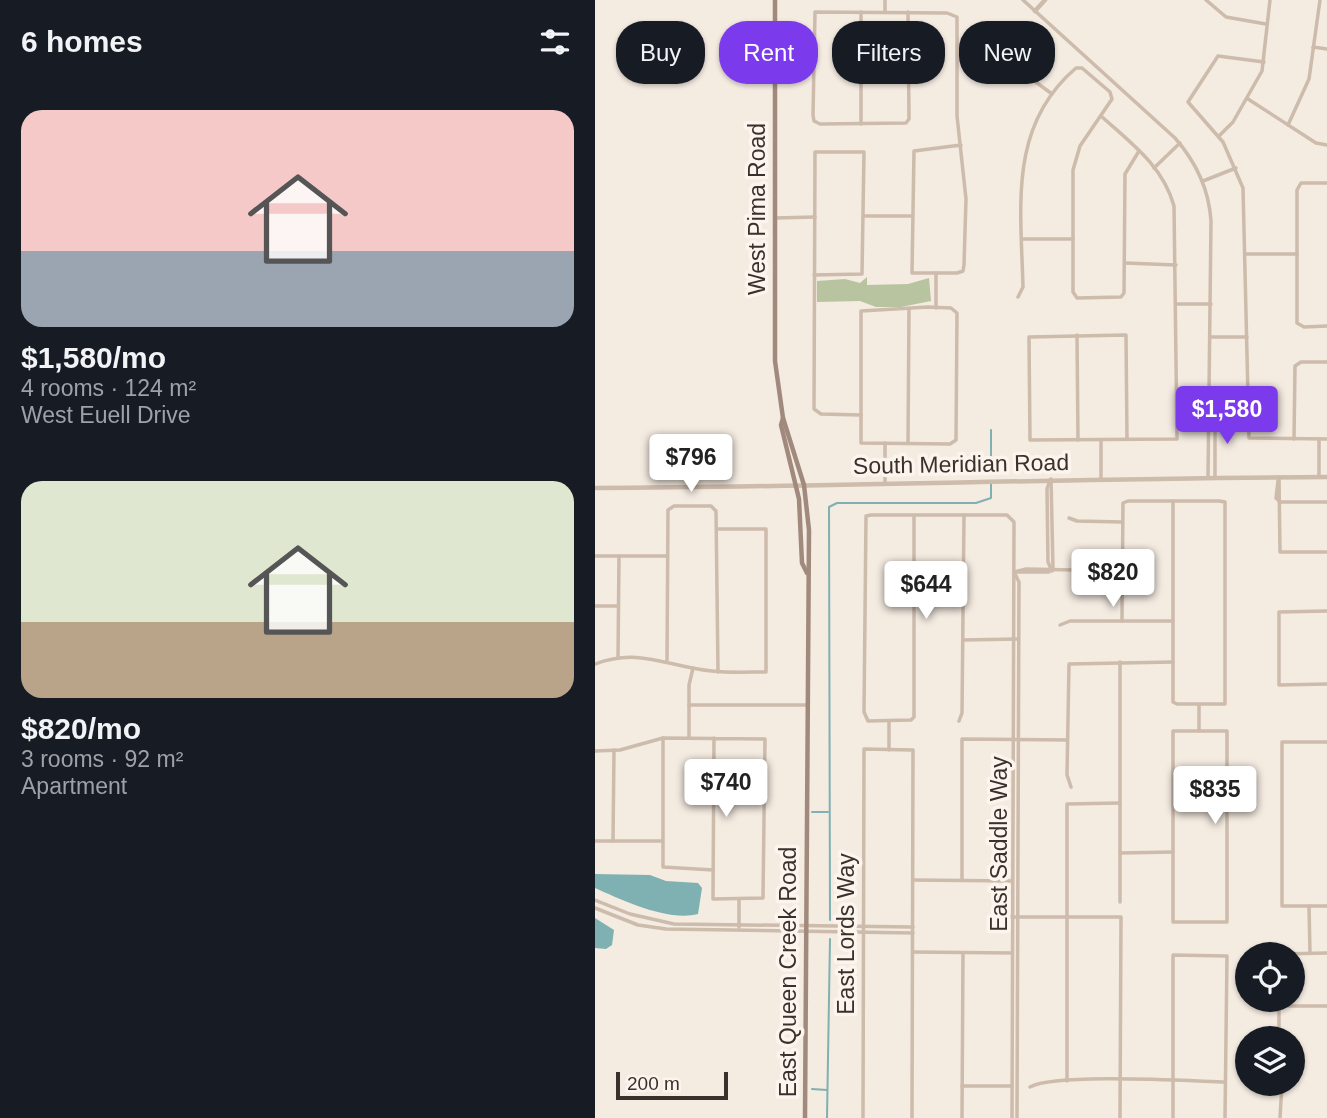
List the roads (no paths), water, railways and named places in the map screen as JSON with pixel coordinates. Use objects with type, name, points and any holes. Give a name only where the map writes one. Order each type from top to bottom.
[{"type":"main road","name":"West Pima Road","points":[[775,0],[775,362],[783,418],[804,485]]},
{"type":"main road","name":"West Pima Road","points":[[783,418],[781,425],[797,486]]},
{"type":"main road","name":"East Queen Creek Road","points":[[804,485],[810,564],[807,573],[805,1118]]},
{"type":"main road","name":"East Queen Creek Road","points":[[797,486],[802,517],[802,563],[807,573]]},
{"type":"street","points":[[885,0],[885,12]]},
{"type":"street","points":[[1023,0],[1180,143],[1203,181],[1210,211],[1211,424],[1215,429],[1212,477]]},
{"type":"street","points":[[1035,11],[1045,0]]},
{"type":"street","points":[[1219,136],[1233,122],[1264,62],[1270,0]]},
{"type":"street","points":[[1288,125],[1306,88],[1320,0]]},
{"type":"street","points":[[1210,1],[1226,17],[1266,24]]},
{"type":"street","points":[[908,12],[909,119],[906,123],[820,124],[814,121],[815,12],[908,12],[954,13],[957,17],[957,116],[961,145],[966,200],[963,271],[912,273],[914,151],[961,145]]},
{"type":"street","points":[[861,12],[862,124]]},
{"type":"street","points":[[1313,47],[1327,49]]},
{"type":"street","points":[[1264,62],[1218,56],[1188,102],[1219,136],[1237,168],[1245,200],[1249,438],[1327,439]]},
{"type":"street","points":[[1018,297],[1023,288],[1024,153],[1038,114],[1076,68],[1082,68],[1110,92],[1112,99],[1089,130],[1076,159],[1073,239],[1075,296],[1121,297],[1124,293],[1125,174],[1139,150]]},
{"type":"street","points":[[1038,84],[1052,94]]},
{"type":"street","points":[[1247,98],[1316,143],[1327,145]]},
{"type":"street","points":[[1101,116],[1139,150],[1154,168],[1165,182],[1174,206],[1177,439],[1030,440],[1029,337],[1077,335],[1126,335],[1127,439]]},
{"type":"street","points":[[1154,168],[1180,143]]},
{"type":"street","points":[[814,275],[862,275],[864,152],[814,152],[814,275],[816,413],[861,415]]},
{"type":"street","points":[[1203,181],[1237,168]]},
{"type":"street","points":[[1327,183],[1298,186],[1297,254],[1299,326],[1327,326]]},
{"type":"street","points":[[864,216],[912,216]]},
{"type":"street","points":[[775,218],[815,218]]},
{"type":"street","points":[[1022,239],[1073,239]]},
{"type":"street","points":[[1246,254],[1297,254]]},
{"type":"street","points":[[1125,263],[1176,265]]},
{"type":"street","points":[[936,273],[936,308]]},
{"type":"street","points":[[1176,304],[1211,304]]},
{"type":"street","points":[[936,308],[955,310],[958,318],[956,440],[950,444],[861,443],[861,311],[936,308]]},
{"type":"street","points":[[908,443],[909,310]]},
{"type":"street","points":[[1077,335],[1078,440]]},
{"type":"street","points":[[1212,337],[1247,337]]},
{"type":"street","points":[[1294,439],[1297,363],[1327,362]]},
{"type":"street","points":[[1319,439],[1319,477]]},
{"type":"street","points":[[1101,440],[1101,478]]},
{"type":"street","points":[[885,443],[885,482]]},
{"type":"street","points":[[1279,477],[1280,552],[1327,552]]},
{"type":"street","name":"South Meridian Road","points":[[595,488],[1101,478],[1327,477]]},
{"type":"street","points":[[1051,479],[1047,489],[1048,562],[1052,571]]},
{"type":"street","points":[[1122,621],[1123,503],[1128,501],[1173,501],[1219,501],[1225,502],[1226,699],[1221,705],[1173,702],[1173,501]]},
{"type":"street","points":[[1280,502],[1327,502]]},
{"type":"street","points":[[667,660],[669,508],[716,507],[718,672]]},
{"type":"street","points":[[914,515],[914,717],[911,720],[869,721],[863,712],[866,516],[871,515],[914,515],[964,515],[962,713],[959,721]]},
{"type":"street","name":"East Saddle Way","points":[[964,515],[1012,517],[1015,739]]},
{"type":"street","points":[[1069,518],[1077,522],[1122,522]]},
{"type":"street","points":[[595,664],[618,658],[667,660],[718,672],[766,672],[766,529],[717,529]]},
{"type":"street","points":[[595,556],[667,556]]},
{"type":"street","points":[[618,658],[619,556]]},
{"type":"street","points":[[914,567],[964,568]]},
{"type":"street","points":[[1014,572],[1034,574],[1052,571],[1122,571]]},
{"type":"street","name":"East Saddle Way","points":[[1014,572],[1019,582],[1014,881],[1017,1118]]},
{"type":"street","points":[[595,606],[618,606]]},
{"type":"street","points":[[1327,611],[1279,612],[1279,685],[1327,684]]},
{"type":"street","points":[[1060,625],[1070,621],[1173,621]]},
{"type":"street","points":[[963,640],[1018,639]]},
{"type":"street","points":[[1120,662],[1120,902]]},
{"type":"street","points":[[1071,787],[1067,775],[1069,664],[1173,662]]},
{"type":"street","points":[[689,738],[693,668]]},
{"type":"street","points":[[689,705],[807,705]]},
{"type":"street","points":[[1199,705],[1199,730]]},
{"type":"street","points":[[889,721],[889,750],[913,750],[912,1118]]},
{"type":"street","points":[[1173,730],[1199,730],[1227,731],[1227,922],[1173,922],[1173,730]]},
{"type":"street","points":[[663,738],[663,867],[714,870]]},
{"type":"street","points":[[595,751],[614,750],[663,738],[714,738],[765,739],[763,898],[713,899],[714,738]]},
{"type":"street","points":[[963,880],[962,739],[1067,740]]},
{"type":"street","points":[[1327,741],[1282,742],[1282,906],[1327,906]]},
{"type":"street","name":"East Lords Way","points":[[863,1118],[865,749],[889,750]]},
{"type":"street","points":[[613,841],[614,750]]},
{"type":"street","points":[[1067,1081],[1067,804],[1120,803]]},
{"type":"street","points":[[595,841],[662,841]]},
{"type":"street","points":[[1120,853],[1173,852]]},
{"type":"street","points":[[913,880],[1014,881]]},
{"type":"street","points":[[739,899],[739,933]]},
{"type":"street","points":[[595,900],[629,914],[660,922],[806,930],[913,930]]},
{"type":"street","points":[[1309,906],[1311,953]]},
{"type":"street","points":[[595,908],[651,927],[739,933],[806,930]]},
{"type":"street","points":[[1014,917],[1121,917],[1120,1118]]},
{"type":"street","points":[[913,952],[1014,953]]},
{"type":"street","points":[[962,1118],[963,953]]},
{"type":"street","points":[[1305,953],[1327,953]]},
{"type":"street","points":[[1173,1118],[1173,956],[1227,956],[1225,1118]]},
{"type":"street","points":[[1305,1006],[1327,1006]]},
{"type":"street","points":[[1030,1087],[1038,1083],[1067,1081],[1225,1082]]},
{"type":"street","points":[[962,1086],[1015,1086]]},
{"type":"street","name":"East Saddle Way","points":[[1012,1118],[1015,1086]]},
{"type":"street","points":[[1280,1118],[1281,1096]]},
{"type":"water","points":[[595,874],[650,875],[666,881],[698,883],[702,888],[698,914],[673,915],[632,904],[595,888]]},
{"type":"water","points":[[595,918],[614,930],[612,945],[606,949],[595,948]]},
{"type":"waterway","points":[[991,430],[991,470]]},
{"type":"waterway","points":[[830,920],[829,507],[837,503],[976,503],[991,498],[991,484]]},
{"type":"waterway","points":[[812,812],[828,812]]},
{"type":"waterway","points":[[827,1118],[830,939]]},
{"type":"waterway","points":[[812,1089],[827,1090]]}]
